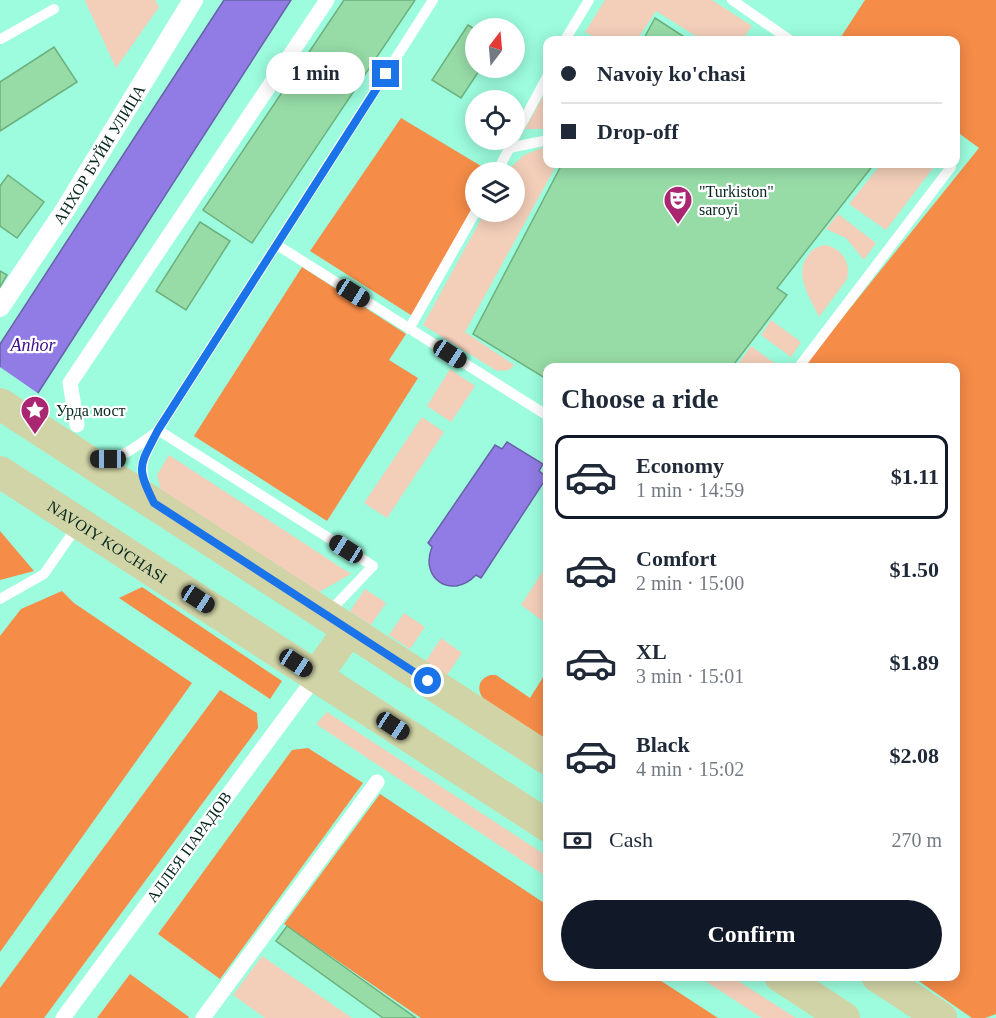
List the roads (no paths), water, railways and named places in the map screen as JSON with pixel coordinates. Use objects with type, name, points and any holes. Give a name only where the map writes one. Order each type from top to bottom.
[{"type":"main road","points":[[0,404],[76,443],[154,503],[543,756]]},
{"type":"main road","name":"NAVOIY KO'CHASI","points":[[0,472],[543,823]]},
{"type":"main road","points":[[316,676],[338,622]]},
{"type":"main road","points":[[788,981],[844,1018]]},
{"type":"main road","points":[[886,981],[941,1018]]},
{"type":"street","name":"АНХОР БУЙИ УЛИЦА","points":[[0,306],[65,210],[193,0]]},
{"type":"street","points":[[76,443],[70,382],[327,0]]},
{"type":"street","name":"АЛЛЕЯ ПАРАДОВ","points":[[63,1018],[316,676]]},
{"type":"street","points":[[203,1018],[377,782]]},
{"type":"lane","points":[[154,503],[143,481],[141,471],[142,460],[158,430],[433,0]]},
{"type":"lane","points":[[568,36],[589,0]]},
{"type":"lane","points":[[732,0],[784,36]]},
{"type":"lane","points":[[1,39],[54,9]]},
{"type":"lane","points":[[525,119],[543,84]]},
{"type":"lane","points":[[525,141],[543,140]]},
{"type":"lane","points":[[802,363],[950,168]]},
{"type":"lane","points":[[410,329],[470,222]]},
{"type":"lane","points":[[276,245],[543,413]]},
{"type":"lane","points":[[76,443],[108,459],[132,450],[158,430]]},
{"type":"lane","points":[[158,430],[373,566],[338,622]]},
{"type":"lane","points":[[0,599],[44,574],[80,523]]},
{"type":"water","name":"Anhor","points":[[224,0],[291,0],[0,452],[0,344]]},
{"type":"water","points":[[507,442],[543,464],[539,471],[543,474],[543,483],[481,578],[476,575],[457,586],[448,586],[434,577],[429,558],[432,547],[428,543],[495,445],[502,449]]},
{"type":"place","name":"\"Turkiston\" saroyi","points":[[678,226]]},
{"type":"place","name":"Урда мост","points":[[35,436]]}]
